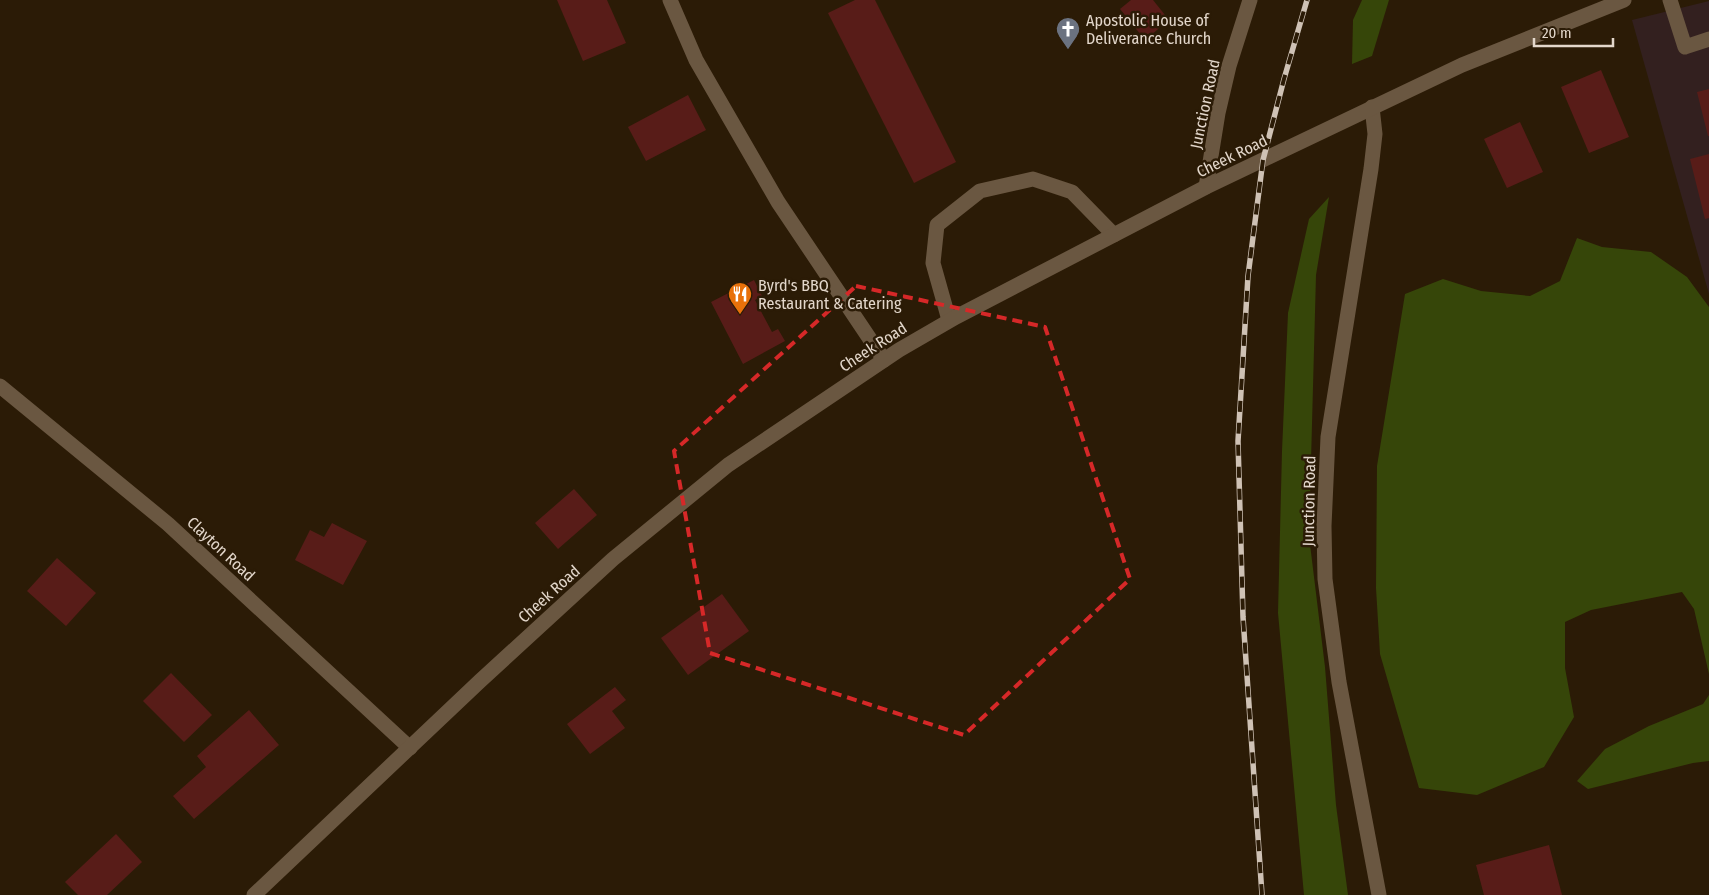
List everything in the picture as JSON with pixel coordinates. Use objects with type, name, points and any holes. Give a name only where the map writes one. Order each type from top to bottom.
[{"type":"street","points":[[670,0],[696,60],[778,202],[884,360]]},
{"type":"street","name":"Junction Road","points":[[1206,187],[1229,66],[1250,0]]},
{"type":"street","name":"Cheek Road","points":[[254,895],[613,559],[728,465],[884,360],[949,320],[1206,187],[1462,65],[1624,0]]},
{"type":"street","points":[[1670,0],[1685,46],[1709,40]]},
{"type":"street","name":"Junction Road","points":[[1372,107],[1375,134],[1371,168],[1328,437],[1324,526],[1326,589],[1338,682],[1379,895]]},
{"type":"street","points":[[949,320],[933,263],[937,225],[980,190],[1033,179],[1072,192],[1114,235]]},
{"type":"street","name":"Clayton Road","points":[[0,386],[168,524],[410,748]]},
{"type":"highlighted area","points":[[856,286],[1045,327],[1130,579],[964,735],[710,653],[674,451]]},
{"type":"shaded area","points":[[1709,1],[1709,294],[1632,20]]},
{"type":"green space","points":[[1362,0],[1389,0],[1372,56],[1352,64],[1353,20]]},
{"type":"green space","points":[[1329,197],[1316,275],[1309,536],[1325,667],[1336,805],[1348,895],[1304,895],[1278,613],[1282,451],[1288,313],[1309,219]]},
{"type":"green space","points":[[1577,238],[1602,247],[1651,252],[1687,277],[1709,307],[1709,674],[1694,609],[1682,592],[1591,610],[1565,622],[1565,668],[1574,717],[1544,767],[1477,795],[1419,788],[1380,654],[1376,588],[1377,466],[1405,294],[1443,279],[1481,291],[1530,296],[1560,281]]},
{"type":"green space","points":[[1709,695],[1709,761],[1693,763],[1588,789],[1577,781],[1605,749],[1649,726],[1703,704]]},
{"type":"building","points":[[557,0],[607,0],[626,43],[583,61]]},
{"type":"building","points":[[855,0],[875,0],[956,162],[914,183],[828,13]]},
{"type":"building","points":[[1131,0],[1153,0],[1169,20],[1145,40],[1120,9]]},
{"type":"building","points":[[1601,70],[1629,137],[1589,153],[1561,87]]},
{"type":"building","points":[[1709,89],[1709,136],[1708,136],[1697,92]]},
{"type":"building","points":[[688,95],[706,130],[646,161],[628,127]]},
{"type":"building","points":[[1520,122],[1543,172],[1507,188],[1484,139]]},
{"type":"building","points":[[1709,154],[1709,218],[1705,219],[1690,159]]},
{"type":"building","name":"Byrd's BBQ Restaurant & Catering","points":[[754,280],[762,296],[755,300],[772,332],[778,329],[785,341],[743,364],[711,302]]},
{"type":"building","points":[[574,489],[597,515],[558,549],[535,523]]},
{"type":"building","points":[[332,523],[367,541],[343,585],[295,560],[310,530],[324,537]]},
{"type":"building","points":[[57,558],[96,593],[66,626],[27,591]]},
{"type":"building","points":[[722,594],[749,631],[688,675],[661,638]]},
{"type":"building","points":[[171,673],[212,715],[184,742],[143,701]]},
{"type":"building","points":[[615,687],[626,700],[612,711],[625,728],[590,754],[567,724]]},
{"type":"building","points":[[249,710],[279,745],[194,819],[173,796],[206,767],[197,756]]},
{"type":"building","points":[[116,834],[142,862],[107,895],[78,895],[65,882]]},
{"type":"building","points":[[1549,845],[1562,895],[1484,895],[1476,865]]},
{"type":"railway","points":[[1262,895],[1243,617],[1238,441],[1248,276],[1263,160],[1307,0]]},
{"type":"place","name":"Apostolic House of Deliverance Church","points":[[1068,50]]},
{"type":"place","name":"Byrd's BBQ Restaurant & Catering","points":[[740,315]]}]
